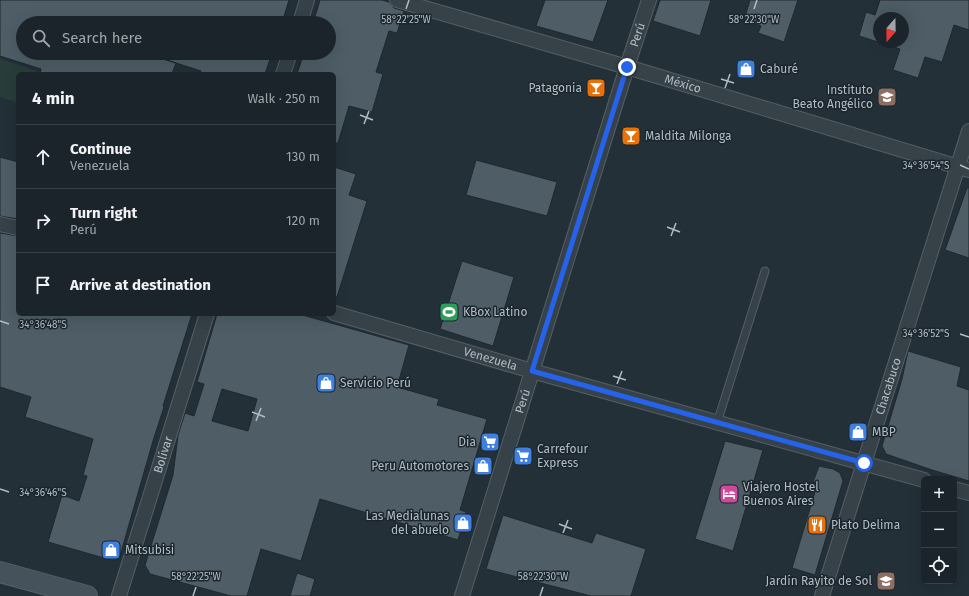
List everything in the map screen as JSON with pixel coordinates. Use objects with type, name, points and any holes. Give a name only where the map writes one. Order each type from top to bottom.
[{"type":"main road","points":[[0,572],[87,596]]},
{"type":"street","points":[[302,16],[307,0]]},
{"type":"street","name":"México","points":[[397,0],[627,67],[963,169]]},
{"type":"street","name":"Perú","points":[[462,596],[627,67],[650,0]]},
{"type":"street","points":[[284,72],[288,60]]},
{"type":"street","name":"Chacabuco","points":[[822,596],[864,463],[963,169],[969,131]]},
{"type":"street","points":[[0,224],[16,228]]},
{"type":"street","name":"Venezuela","points":[[336,314],[532,371],[921,479]]},
{"type":"street","name":"Bolívar","points":[[119,596],[206,316]]},
{"type":"street","points":[[957,490],[969,493]]},
{"type":"lane","points":[[717,423],[765,271]]},
{"type":"green space","points":[[0,59],[37,71],[16,72],[16,102],[0,97]]},
{"type":"building","points":[[0,0],[289,0],[284,16],[16,16],[16,60],[166,60],[176,63],[173,72],[40,72],[41,69],[0,56]]},
{"type":"building","points":[[320,0],[382,0],[389,2],[394,8],[404,11],[397,33],[389,31],[376,72],[383,74],[372,112],[349,106],[338,143],[336,143],[336,72],[298,72],[302,60],[336,60],[336,16],[315,16]]},
{"type":"building","points":[[545,0],[608,0],[593,42],[536,26]]},
{"type":"building","points":[[660,0],[711,0],[700,36],[653,21]]},
{"type":"building","points":[[750,0],[798,0],[784,42],[758,33],[761,26],[744,20]]},
{"type":"building","points":[[880,0],[969,0],[969,30],[954,25],[942,62],[925,57],[918,78],[893,70],[900,49],[897,48],[909,48],[909,12],[876,12]]},
{"type":"building","points":[[866,12],[873,14],[873,40],[859,36]]},
{"type":"building","points":[[167,60],[270,60],[266,72],[201,71]]},
{"type":"building","points":[[0,157],[16,161],[16,219],[0,216]]},
{"type":"building","points":[[476,160],[557,182],[547,216],[466,195]]},
{"type":"building","points":[[336,168],[356,174],[349,195],[367,201],[337,297]]},
{"type":"building","points":[[967,188],[969,188],[969,258],[945,250]]},
{"type":"building","points":[[0,233],[16,236],[16,316],[191,316],[163,406],[164,407],[120,556],[116,560],[111,560],[48,542],[62,495],[79,501],[87,476],[83,475],[93,439],[25,417],[31,397],[0,387]]},
{"type":"building","points":[[462,261],[514,277],[493,346],[440,329]]},
{"type":"building","points":[[216,316],[306,316],[409,345],[397,387],[439,399],[437,405],[487,419],[460,510],[466,512],[458,540],[320,499],[301,561],[261,549],[247,596],[231,596],[150,574],[145,565],[173,475],[178,435],[185,413],[194,416],[204,384],[197,382]],"holes":[[[222,389],[257,399],[248,431],[212,421]]]},
{"type":"building","points":[[908,351],[961,367],[957,386],[969,390],[969,481],[886,454],[882,446],[902,379]]},
{"type":"building","name":"Viajero Hostel Buenos Aires","points":[[725,441],[763,450],[733,551],[695,539]]},
{"type":"building","name":"Plato Delima","points":[[819,466],[833,469],[840,473],[843,481],[815,575],[792,568],[818,482],[813,482]]},
{"type":"building","points":[[503,515],[592,543],[596,533],[646,549],[631,596],[591,596],[486,569]]},
{"type":"building","points":[[297,573],[315,579],[310,596],[290,596]]},
{"type":"place","name":"Caburé","points":[[746,69]]},
{"type":"place","name":"Patagonia","points":[[596,88]]},
{"type":"place","name":"Instituto Beato Angélico","points":[[887,97]]},
{"type":"place","name":"Maldita Milonga","points":[[631,136]]},
{"type":"place","name":"KBox Latino","points":[[449,312]]},
{"type":"place","name":"Servicio Perú","points":[[326,383]]},
{"type":"place","name":"MBP","points":[[858,432]]},
{"type":"place","name":"Dia","points":[[490,442]]},
{"type":"place","name":"Carrefour Express","points":[[523,456]]},
{"type":"place","name":"Peru Automotores","points":[[483,466]]},
{"type":"place","name":"Viajero Hostel Buenos Aires","points":[[729,494]]},
{"type":"place","name":"Las Medialunas del abuelo","points":[[463,523]]},
{"type":"place","name":"Plato Delima","points":[[817,525]]},
{"type":"place","name":"Mitsubisi","points":[[111,550]]},
{"type":"place","name":"Jardín Rayito de Sol","points":[[886,581]]},
{"type":"route","points":[[627,67],[532,371],[864,463]]}]
